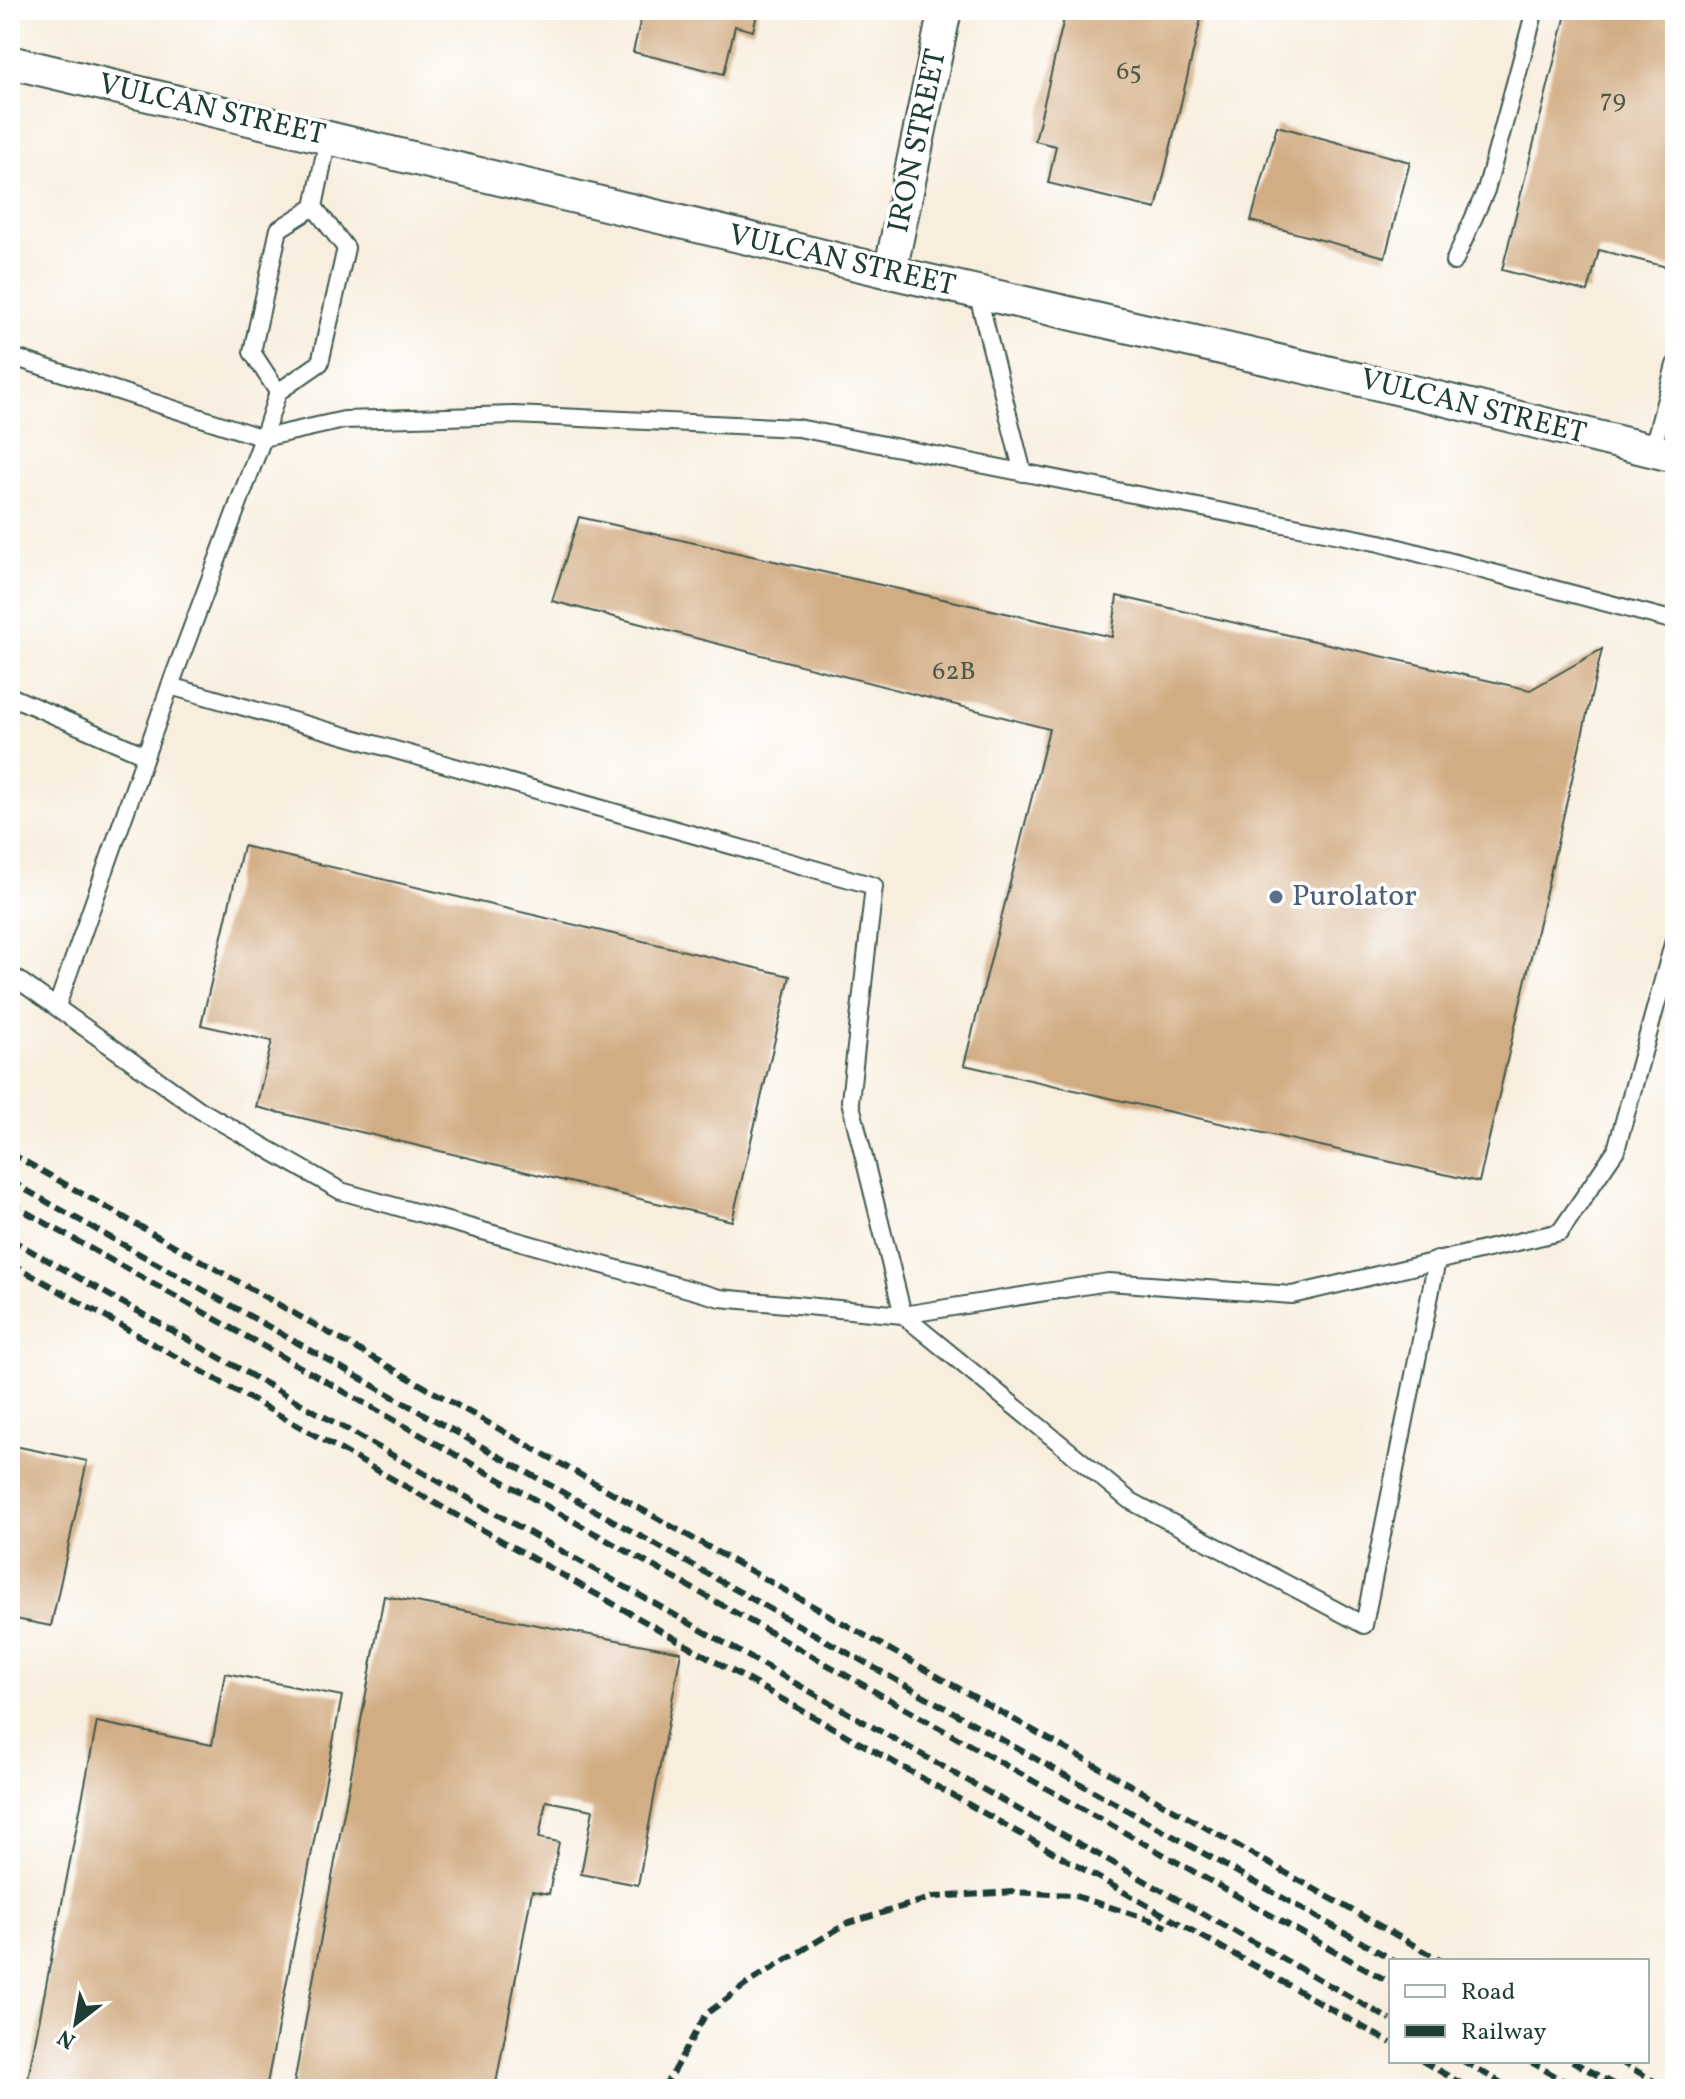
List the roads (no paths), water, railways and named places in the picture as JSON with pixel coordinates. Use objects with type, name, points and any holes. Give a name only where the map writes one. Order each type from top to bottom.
[{"type":"street","name":"IRON STREET","points":[[890,272],[945,10]]},
{"type":"street","name":"VULCAN STREET","points":[[10,62],[1664,453]]},
{"type":"lane","points":[[1454,262],[1486,190],[1535,10]]},
{"type":"lane","points":[[278,392],[252,352],[279,229],[314,207],[328,138]]},
{"type":"lane","points":[[57,1006],[278,392],[320,363],[346,248],[314,207]]},
{"type":"lane","points":[[977,292],[1023,473]]},
{"type":"lane","points":[[10,356],[263,438],[344,420],[514,415],[798,428],[1380,543],[1675,621]]},
{"type":"lane","points":[[1664,453],[1675,365]]},
{"type":"lane","points":[[170,686],[874,886],[850,1101],[903,1315],[1129,1500],[1364,1625],[1437,1260]]},
{"type":"lane","points":[[10,696],[145,755]]},
{"type":"lane","points":[[10,974],[200,1110],[341,1191],[720,1298],[903,1315],[1108,1282],[1292,1295],[1560,1232],[1616,1150],[1675,937]]},
{"type":"railway","points":[[10,1153],[1438,1959]]},
{"type":"railway","points":[[10,1181],[1391,1959]]},
{"type":"railway","points":[[10,1203],[1389,1982]]},
{"type":"railway","points":[[10,1239],[1389,2019]]},
{"type":"railway","points":[[10,1263],[1389,2042]]},
{"type":"railway","points":[[663,2089],[706,2014],[751,1981],[846,1924],[934,1897],[1013,1892],[1072,1895],[1167,1927]]},
{"type":"railway","points":[[1426,2063],[1471,2089]]},
{"type":"railway","points":[[1466,2063],[1512,2089]]},
{"type":"railway","points":[[1532,2063],[1578,2089]]},
{"type":"railway","points":[[1576,2063],[1622,2089]]},
{"type":"railway","points":[[1622,2063],[1668,2089]]},
{"type":"place","name":"Purolator","points":[[1276,897]]}]
